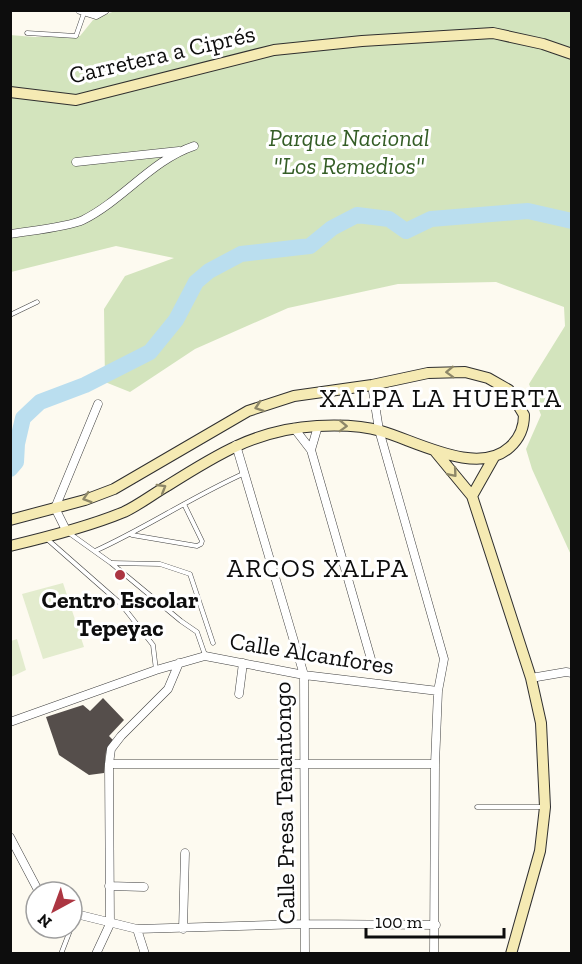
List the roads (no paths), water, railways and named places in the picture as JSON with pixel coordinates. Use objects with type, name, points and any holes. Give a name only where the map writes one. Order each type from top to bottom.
[{"type":"main road","name":"Carretera a Ciprés","points":[[10,92],[76,100],[274,50],[362,41],[493,33],[543,44],[572,54]]},
{"type":"main road","points":[[10,520],[114,489],[248,411],[294,396],[372,385],[428,373],[465,372],[500,384],[509,390],[524,415],[524,423],[518,438],[504,452],[494,457],[468,459],[434,450],[379,430],[348,426],[294,428],[263,435],[237,445],[126,511],[10,546]]},
{"type":"main road","points":[[434,450],[472,496],[531,678],[541,723],[545,807],[537,862],[510,954]]},
{"type":"main road","points":[[472,496],[494,457]]},
{"type":"street","points":[[82,12],[96,15],[105,10]]},
{"type":"street","points":[[76,162],[180,151],[194,146]]},
{"type":"street","points":[[10,234],[81,221],[112,202],[180,151]]},
{"type":"street","points":[[372,385],[379,430],[444,659],[438,691],[435,765],[436,925],[434,954]]},
{"type":"street","points":[[66,530],[55,508],[98,404]]},
{"type":"street","points":[[312,450],[318,426]]},
{"type":"street","points":[[294,428],[312,450],[373,666]]},
{"type":"street","name":"Calle Presa Tenantongo","points":[[237,445],[304,675],[305,954]]},
{"type":"street","name":"Calle Alcanfores","points":[[10,722],[156,670],[205,656],[304,675],[438,691]]},
{"type":"street","points":[[96,954],[110,924],[109,764],[111,749],[168,689],[179,663]]},
{"type":"street","points":[[239,694],[243,663]]},
{"type":"street","points":[[531,678],[566,672],[572,674]]},
{"type":"street","points":[[109,764],[435,765]]},
{"type":"street","points":[[10,837],[33,880]]},
{"type":"street","points":[[183,929],[185,853]]},
{"type":"street","points":[[109,886],[144,886]]},
{"type":"street","points":[[84,917],[137,929],[304,924],[436,925]]},
{"type":"street","points":[[137,929],[145,954]]},
{"type":"lane","points":[[27,33],[76,36],[82,12]]},
{"type":"lane","points":[[10,315],[37,302]]},
{"type":"lane","points":[[94,551],[131,534],[245,472]]},
{"type":"lane","points":[[131,534],[197,546],[201,544],[202,541],[184,504]]},
{"type":"lane","points":[[66,530],[197,632],[205,656]]},
{"type":"lane","points":[[45,537],[121,604],[153,645],[156,670]]},
{"type":"lane","points":[[111,563],[160,564],[190,574],[213,643]]},
{"type":"lane","points":[[197,632],[208,629]]},
{"type":"lane","points":[[477,807],[545,807]]},
{"type":"lane","points":[[61,954],[67,940]]},
{"type":"waterway","points":[[10,469],[16,462],[17,444],[23,418],[40,402],[85,385],[150,352],[176,320],[196,282],[209,271],[241,254],[310,246],[332,228],[357,215],[389,219],[406,231],[431,219],[528,211],[572,221]]},
{"type":"place","name":"Centro Escolar Tepeyac","points":[[120,575]]},
{"type":"district","name":"XALPA LA HUERTA","points":[[441,398]]},
{"type":"district","name":"ARCOS XALPA","points":[[318,568]]},
{"type":"park label","name":"Parque Nacional \"Los Remedios\"","points":[[349,151]]}]
